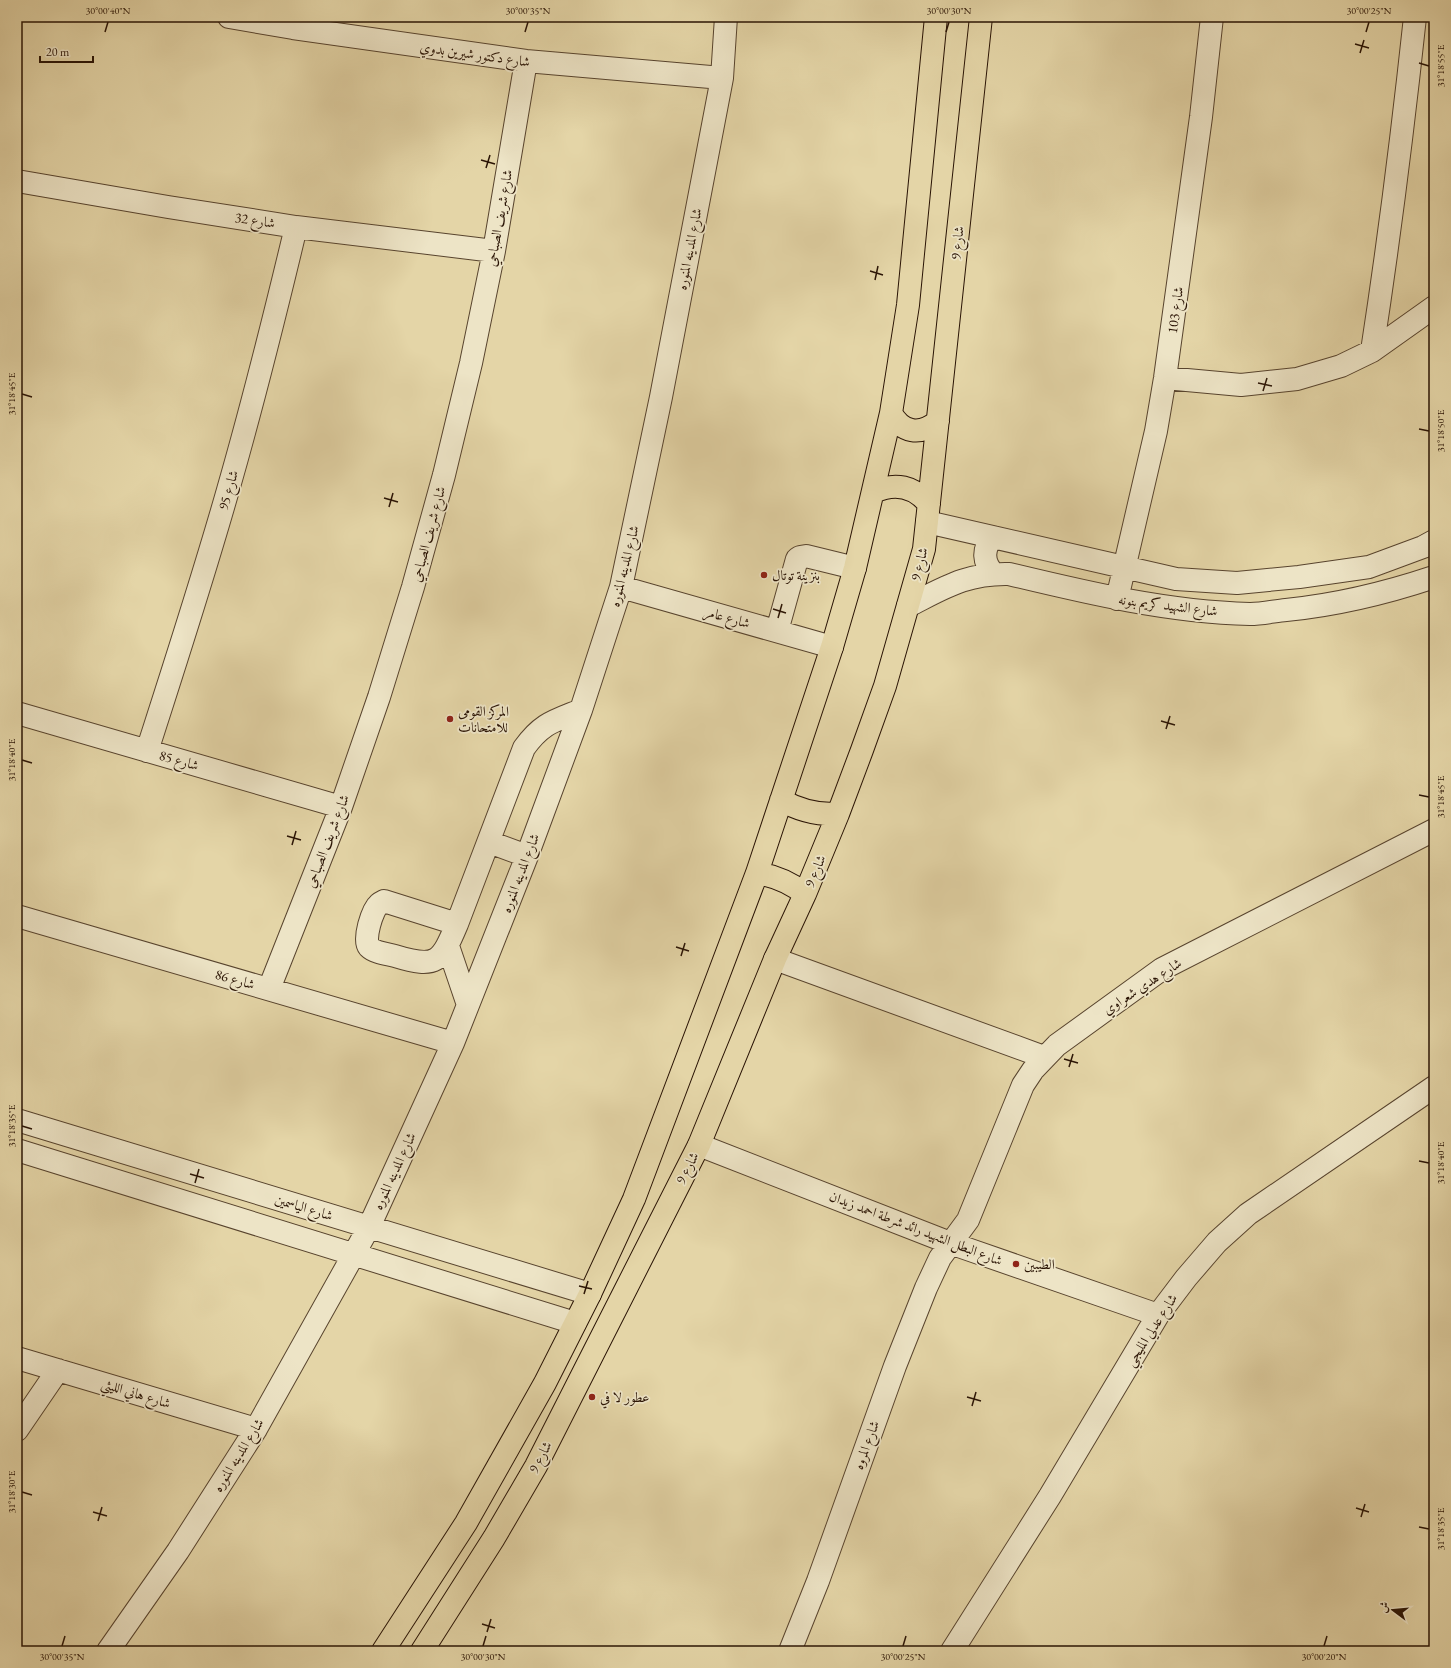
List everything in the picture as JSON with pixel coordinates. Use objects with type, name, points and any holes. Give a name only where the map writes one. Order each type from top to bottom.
[{"type":"main road","points":[[383,1651],[466,1523],[545,1383],[590,1294],[634,1199],[757,873],[832,648],[855,568],[874,492],[890,413],[908,305],[936,17]]},
{"type":"main road","name":"شارع 9","points":[[422,1651],[494,1538],[536,1466],[699,1145],[775,959],[805,894],[838,814],[882,693],[924,549],[981,17]]},
{"type":"main road","points":[[890,413],[894,420],[908,430],[924,430],[938,421]]},
{"type":"main road","points":[[874,492],[890,486],[899,486],[916,492],[928,513]]},
{"type":"main road","points":[[781,800],[794,808],[809,812],[838,814]]},
{"type":"main road","points":[[757,873],[770,875],[783,880],[805,894]]},
{"type":"street","name":"شارع دكتور شيرين بدوي","points":[[229,17],[293,28],[526,61],[722,78]]},
{"type":"street","name":"شارع المدينه المنوره","points":[[108,1651],[178,1551],[256,1429],[355,1254],[369,1227],[453,1043],[527,856],[581,710],[621,587],[661,397],[722,78],[726,17]]},
{"type":"street","name":"شارع 103","points":[[1117,599],[1156,431],[1165,378],[1201,117],[1212,17]]},
{"type":"street","points":[[1372,351],[1391,225],[1415,17]]},
{"type":"street","name":"شارع شريف الصباحي","points":[[268,989],[341,806],[379,697],[417,572],[444,475],[471,363],[494,251],[526,61]]},
{"type":"street","name":"شارع 32","points":[[17,181],[160,206],[296,227],[494,251]]},
{"type":"street","name":"شارع 95","points":[[147,751],[189,621],[228,490],[264,359],[296,227]]},
{"type":"street","points":[[1165,378],[1241,385],[1297,379],[1341,366],[1372,351],[1434,307]]},
{"type":"street","name":"شارع الشهيد كريم بنونه","points":[[928,513],[993,537],[1176,579],[1237,583],[1300,577],[1369,567],[1423,547],[1434,541]]},
{"type":"street","points":[[993,537],[989,541],[985,553],[987,564],[994,574]]},
{"type":"street","points":[[777,631],[797,559],[806,556],[855,568]]},
{"type":"street","name":"شارع الشهيد كريم بنونه","points":[[908,606],[953,583],[980,575],[994,574],[1009,574],[1117,599],[1182,609],[1252,614],[1314,607],[1385,593],[1434,577]]},
{"type":"street","name":"شارع عامر","points":[[621,587],[832,648]]},
{"type":"street","points":[[457,924],[384,901],[378,904],[366,934],[366,941],[370,947],[416,963],[429,963],[440,957],[448,946],[457,924],[524,748],[534,735],[546,724],[581,710]]},
{"type":"street","name":"شارع 85","points":[[17,713],[341,806]]},
{"type":"street","name":"شارع هدي شعراوي","points":[[950,1243],[968,1220],[1024,1085],[1033,1070],[1044,1057],[1074,1032],[1162,969],[1434,830]]},
{"type":"street","points":[[489,842],[527,856]]},
{"type":"street","name":"شارع 86","points":[[17,916],[453,1043]]},
{"type":"street","points":[[448,946],[468,1005]]},
{"type":"street","points":[[775,959],[1044,1057]]},
{"type":"street","name":"شارع عدلي المليجي","points":[[952,1651],[1050,1496],[1158,1316],[1186,1278],[1216,1242],[1248,1214],[1434,1087]]},
{"type":"street","name":"شارع الياسمين","points":[[17,1120],[590,1294]]},
{"type":"street","name":"شارع البطل الشهيد رائد شرطة احمد زيدان","points":[[699,1145],[950,1243],[1158,1316]]},
{"type":"street","points":[[17,1150],[575,1322]]},
{"type":"street","name":"شارع المروه","points":[[790,1651],[818,1580],[894,1366],[932,1271],[950,1243]]},
{"type":"street","name":"شارع هاني الليثي","points":[[17,1358],[256,1429]]},
{"type":"street","points":[[17,1430],[58,1370]]},
{"type":"place","name":"بنزينة توتال","points":[[764,575]]},
{"type":"place","name":"المركز القومى للامتحانات","points":[[450,719]]},
{"type":"place","name":"الطيبين","points":[[1016,1264]]},
{"type":"place","name":"عطور لا في","points":[[592,1397]]}]
